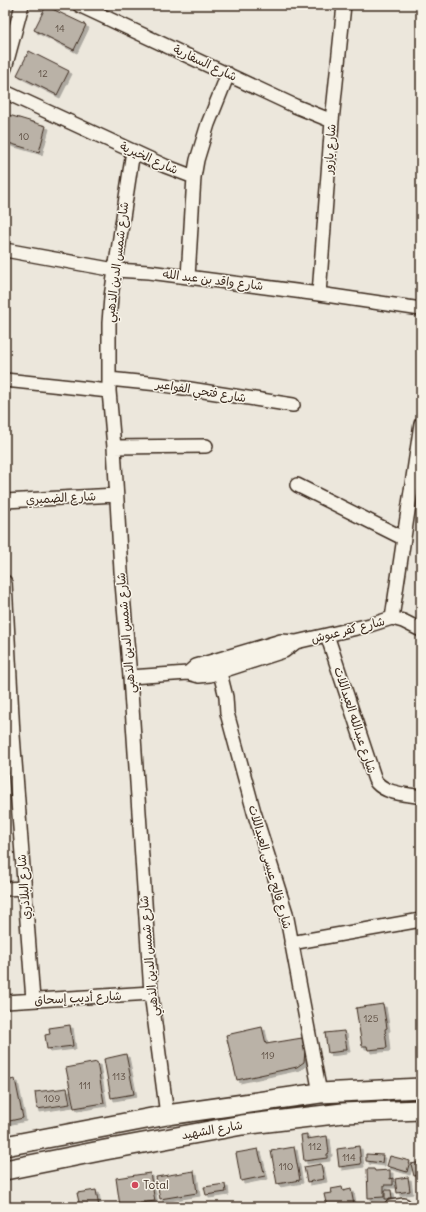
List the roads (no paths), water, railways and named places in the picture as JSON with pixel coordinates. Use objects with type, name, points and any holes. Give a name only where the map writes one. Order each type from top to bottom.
[{"type":"highway","name":"شارع الشهيد","points":[[5,1146],[168,1115],[320,1093],[421,1088]]},
{"type":"highway","name":"شارع الشهيد","points":[[5,1170],[242,1125],[343,1113],[421,1110]]},
{"type":"street","points":[[5,68],[22,5]]},
{"type":"street","name":"شارع السفارية","points":[[79,5],[295,106],[332,121]]},
{"type":"street","name":"شارع يازور","points":[[319,294],[332,121],[344,5]]},
{"type":"street","name":"شارع الخيرية","points":[[5,92],[133,151],[194,177],[197,160],[206,131],[228,74]]},
{"type":"street","name":"شارع شمس الدين الذهبي","points":[[133,151],[110,296],[109,385],[151,994],[168,1115]]},
{"type":"street","points":[[188,277],[194,177]]},
{"type":"street","name":"شارع واقد بن عبد الله","points":[[5,250],[114,270],[149,272],[421,309]]},
{"type":"street","name":"شارع فتحي الفواعير","points":[[5,380],[109,385],[158,384],[293,405]]},
{"type":"street","points":[[392,618],[421,424]]},
{"type":"street","points":[[114,447],[206,446]]},
{"type":"street","points":[[298,485],[404,538]]},
{"type":"street","name":"شارع الضميري","points":[[5,501],[116,495]]},
{"type":"street","name":"شارع البلاذري","points":[[5,582],[9,735],[24,888],[32,1000]]},
{"type":"street","name":"شارع كفر عبوش","points":[[130,677],[188,673],[196,666],[214,668],[281,641],[296,642],[327,636],[392,618],[403,621],[421,630]]},
{"type":"street","name":"شارع عبدالله العبداللات","points":[[327,636],[372,774],[377,783],[387,790],[421,796]]},
{"type":"street","name":"شارع فالح عيسى العبداللات","points":[[214,668],[219,699],[227,713],[254,812],[286,913],[320,1093]]},
{"type":"street","points":[[5,889],[24,888]]},
{"type":"street","points":[[291,942],[421,920]]},
{"type":"street","name":"شارع أديب إسحاق","points":[[5,1002],[151,994]]},
{"type":"street","points":[[391,1207],[404,1205]]},
{"type":"place","name":"Total","points":[[135,1185]]}]
